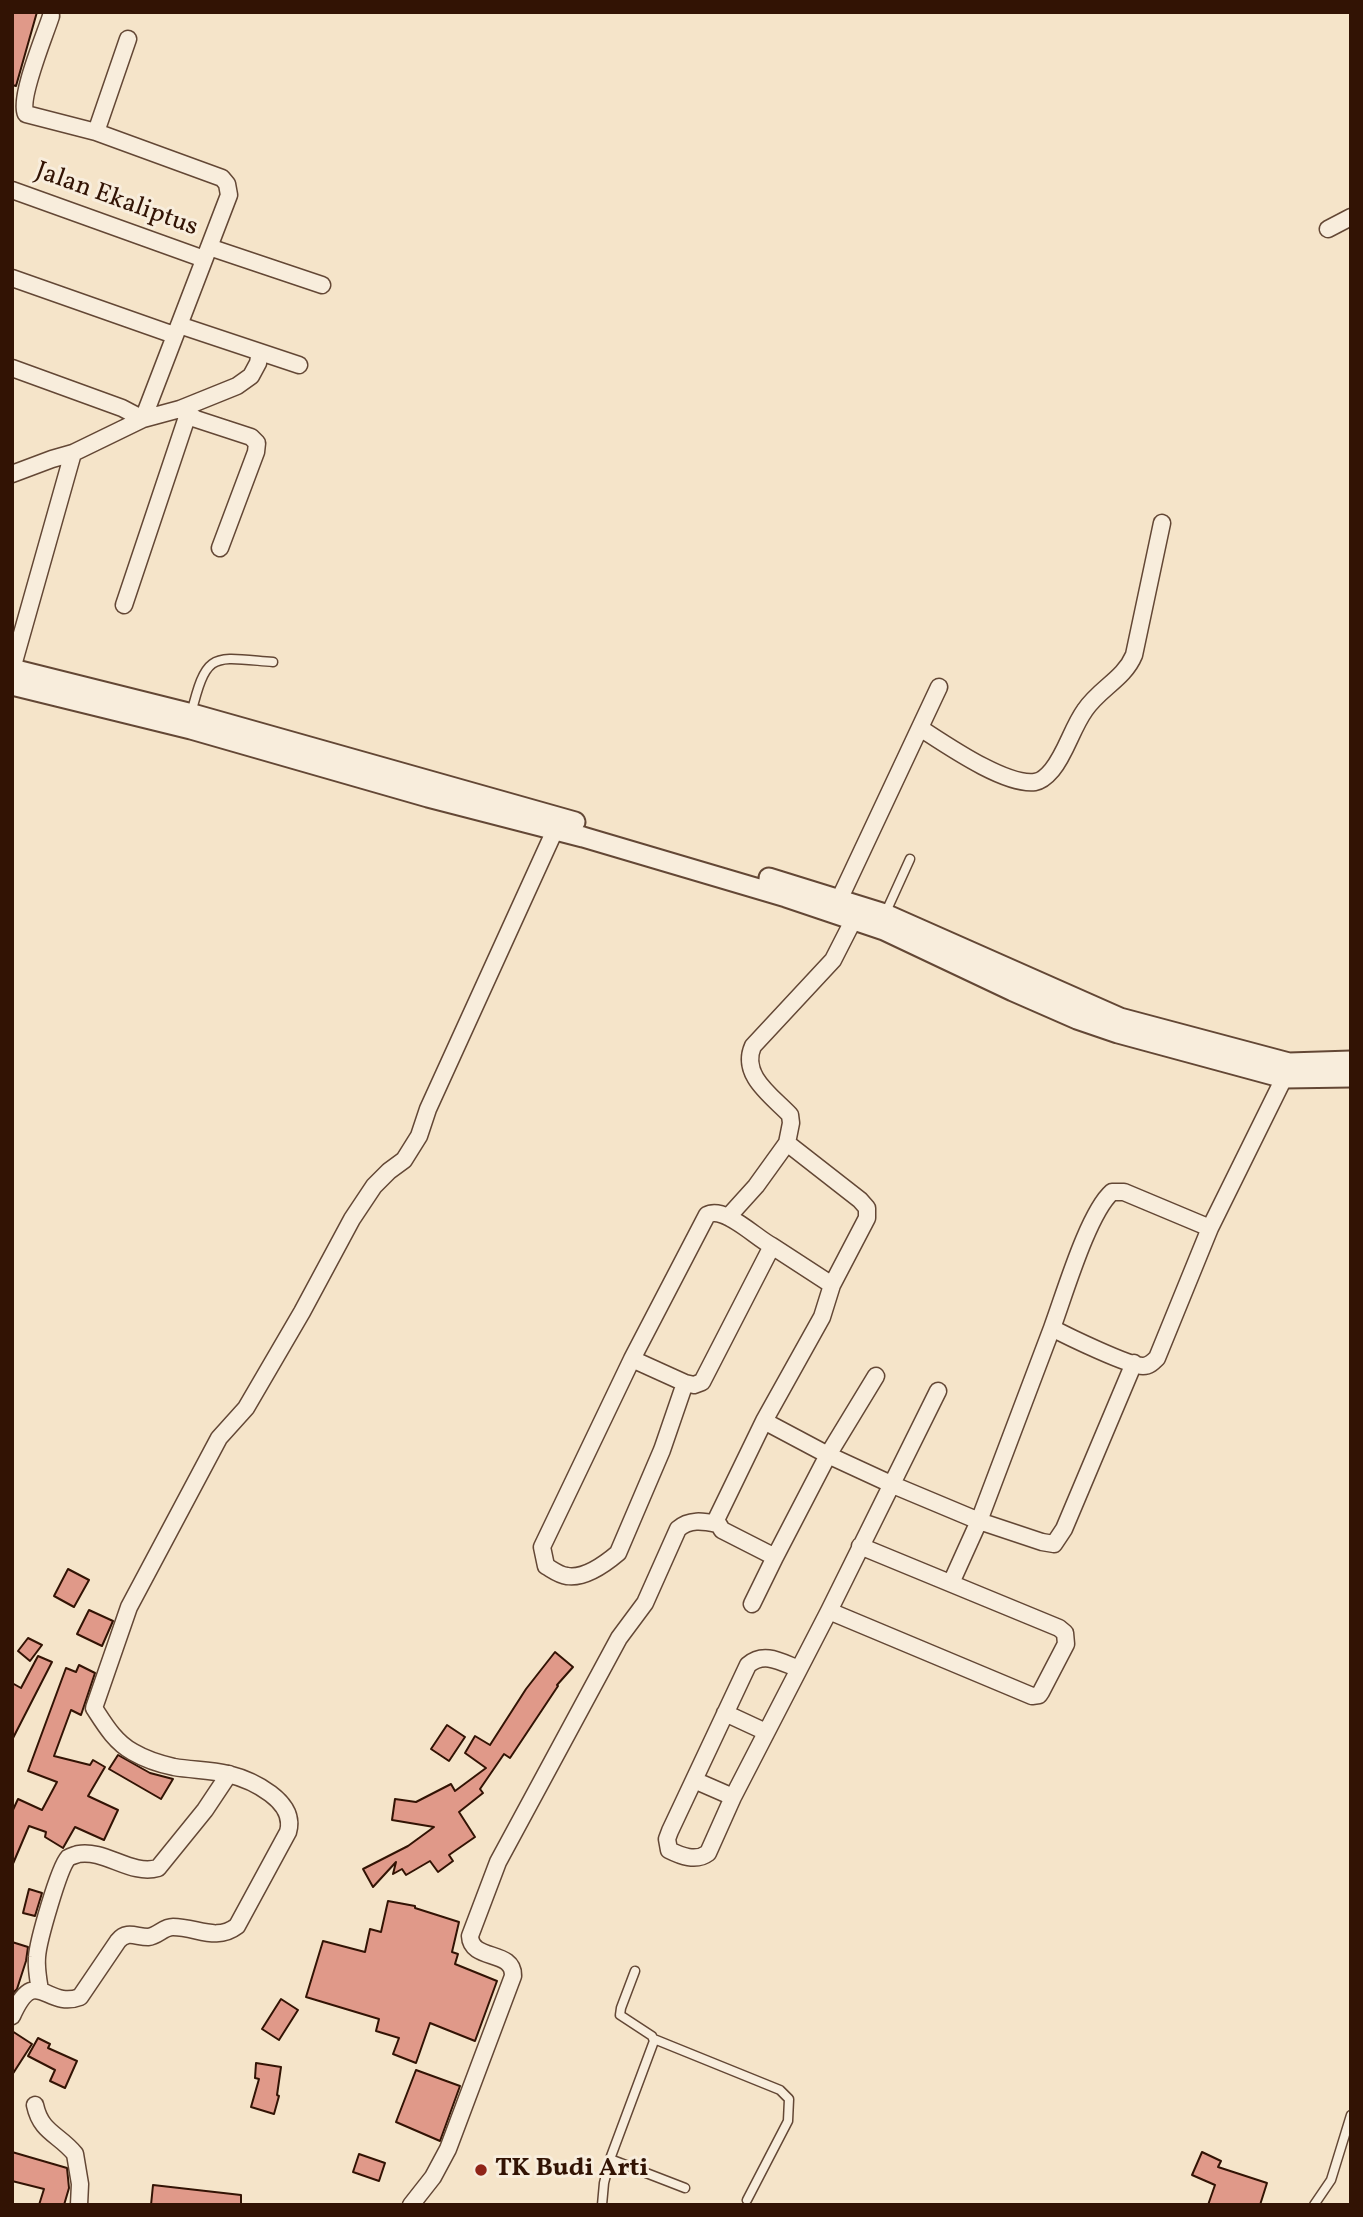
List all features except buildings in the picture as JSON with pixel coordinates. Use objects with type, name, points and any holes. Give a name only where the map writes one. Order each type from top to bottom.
[{"type":"street","points":[[51,16],[23,107],[26,114],[96,132],[222,178],[227,184],[229,195],[142,419]]},
{"type":"street","points":[[96,132],[128,39]]},
{"type":"street","name":"Jalan Ekaliptus","points":[[12,190],[206,253],[322,285]]},
{"type":"street","points":[[1328,229],[1351,217]]},
{"type":"street","points":[[12,278],[299,365]]},
{"type":"street","points":[[12,474],[51,458],[73,453],[142,419],[184,412],[237,386],[251,376],[260,352]]},
{"type":"street","points":[[12,368],[121,408],[142,419]]},
{"type":"street","points":[[184,412],[225,430],[251,437],[257,443],[220,548]]},
{"type":"street","points":[[124,605],[184,412]]},
{"type":"street","points":[[73,453],[12,669],[191,714],[555,830],[786,897],[857,914],[885,914],[1120,1018],[1289,1063],[1351,1060]]},
{"type":"street","points":[[920,729],[973,761],[1017,781],[1032,783],[1042,780],[1053,769],[1076,723],[1088,706],[1130,665],[1162,523]]},
{"type":"street","points":[[12,685],[430,790],[583,824],[839,900],[884,930],[1077,1019],[1118,1033],[1284,1079],[1351,1077]]},
{"type":"street","points":[[839,900],[939,687]]},
{"type":"street","points":[[12,2016],[26,1993],[40,1990],[67,2001],[79,1997],[125,1935],[148,1937],[173,1927],[228,1933],[237,1926],[289,1832],[291,1823],[288,1814],[268,1791],[229,1774],[175,1767],[130,1751],[109,1731],[94,1708],[129,1607],[219,1438],[246,1408],[352,1219],[374,1186],[404,1160],[419,1136],[434,1096],[555,830]]},
{"type":"street","points":[[729,1217],[756,1186],[787,1143],[791,1123],[790,1115],[756,1080],[748,1062],[753,1046],[833,960],[857,914]]},
{"type":"street","points":[[1052,1328],[1134,1363],[1143,1366],[1152,1364],[1157,1358],[1210,1228],[1284,1079]]},
{"type":"street","points":[[717,1524],[718,1512],[821,1317],[832,1285],[867,1218],[867,1208],[860,1200],[787,1143]]},
{"type":"street","points":[[951,1583],[979,1521],[1092,1221],[1104,1199],[1112,1192],[1124,1192],[1210,1228]]},
{"type":"street","points":[[685,1383],[662,1450],[618,1553],[605,1564],[571,1577],[563,1576],[546,1566],[542,1547],[632,1359],[707,1216],[715,1212],[729,1217],[832,1285]]},
{"type":"street","points":[[632,1359],[685,1383],[694,1385],[702,1382],[772,1246]]},
{"type":"street","points":[[764,1421],[893,1485],[979,1521],[1054,1544],[1064,1529],[1134,1363]]},
{"type":"street","points":[[752,1604],[828,1455],[876,1376]]},
{"type":"street","points":[[799,1669],[767,1657],[756,1659],[748,1665],[667,1836],[668,1848],[673,1852],[695,1859],[708,1853],[733,1797],[830,1611],[938,1391]]},
{"type":"street","points":[[411,2205],[426,2187],[448,2149],[513,1976],[514,1969],[509,1962],[475,1949],[470,1944],[470,1936],[490,1879],[528,1802],[619,1638],[645,1603],[678,1529],[688,1523],[702,1521],[717,1524],[722,1530],[775,1557]]},
{"type":"street","points":[[830,1611],[1032,1696],[1039,1695],[1066,1644],[1065,1633],[1059,1628],[860,1546]]},
{"type":"street","points":[[725,1713],[766,1732]]},
{"type":"street","points":[[40,1990],[37,1971],[39,1942],[60,1873],[68,1859],[76,1854],[87,1854],[144,1870],[158,1868],[229,1774]]},
{"type":"street","points":[[694,1780],[733,1797]]},
{"type":"street","points":[[35,2105],[38,2120],[44,2128],[75,2154],[80,2184],[79,2205]]},
{"type":"lane","points":[[191,714],[199,681],[205,669],[223,657],[273,662]]},
{"type":"lane","points":[[885,914],[910,859]]},
{"type":"lane","points":[[635,1970],[620,2015],[654,2039],[780,2090],[789,2099],[788,2121],[747,2200]]},
{"type":"lane","points":[[602,2205],[610,2159],[654,2039]]},
{"type":"lane","points":[[1314,2205],[1331,2180],[1351,2115]]},
{"type":"lane","points":[[610,2159],[685,2188]]},
{"type":"place","name":"TK Budi Arti","points":[[481,2170]]}]
